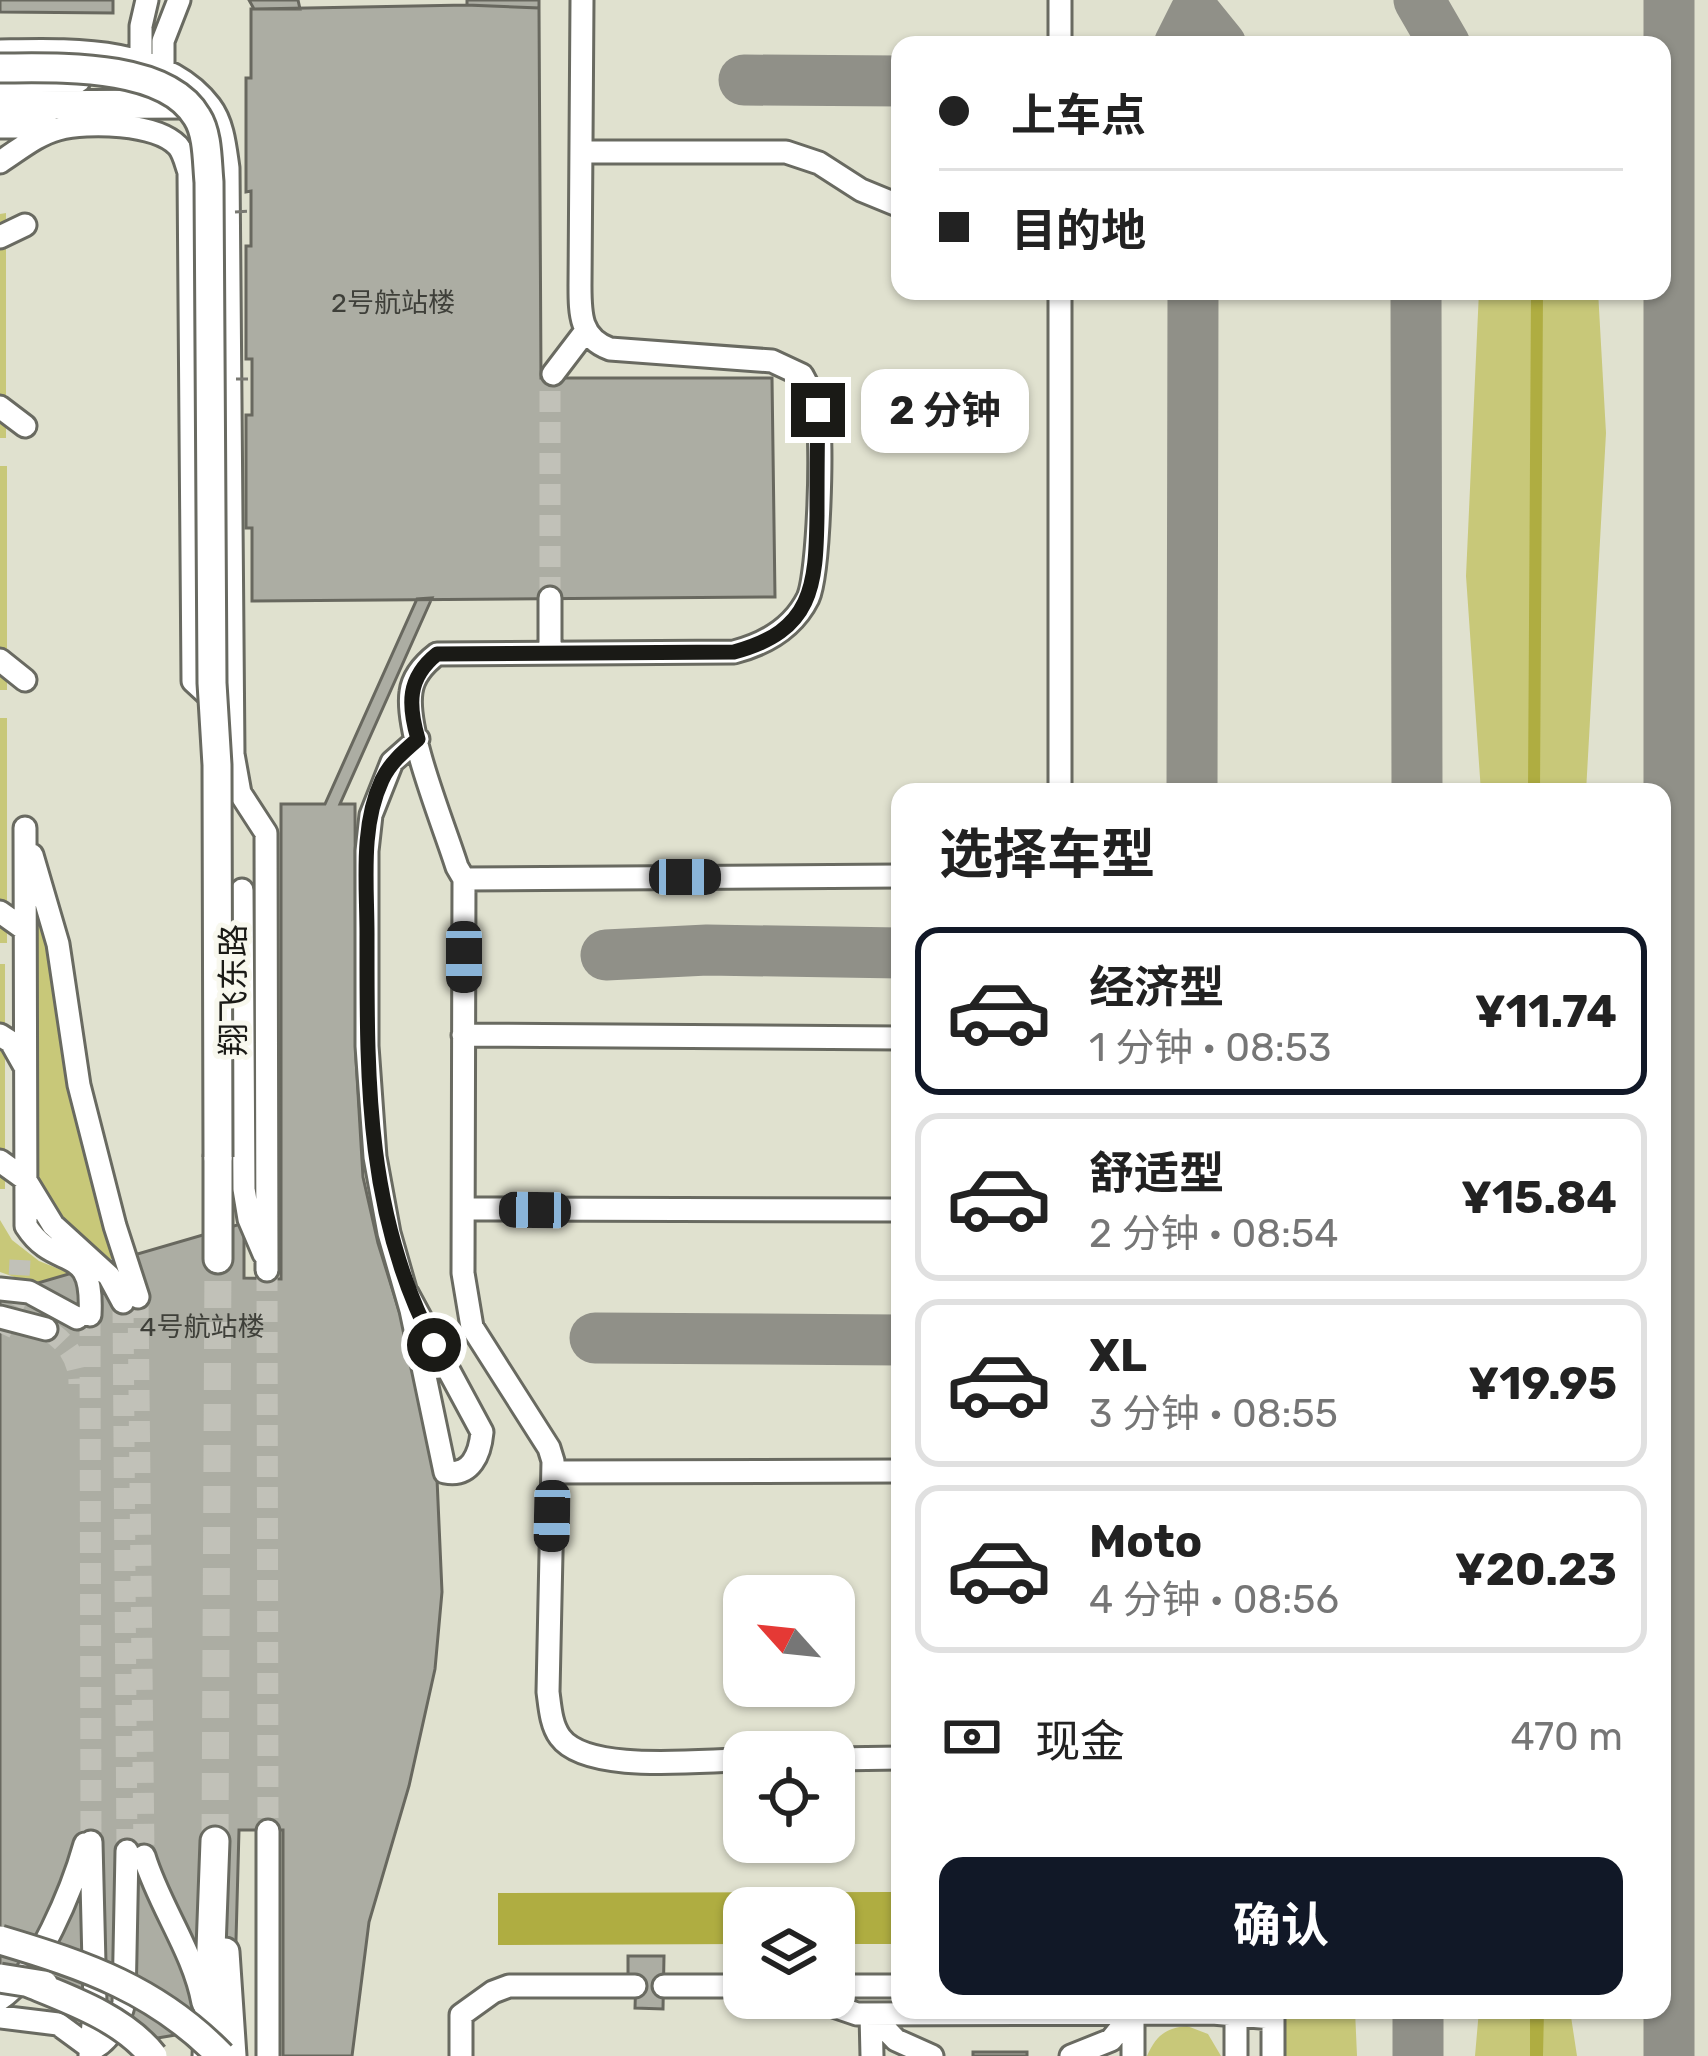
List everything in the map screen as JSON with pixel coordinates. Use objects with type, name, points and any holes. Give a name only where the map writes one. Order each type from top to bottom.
[{"type":"main road","points":[[0,68],[115,72],[142,80],[186,104],[198,117],[209,182],[218,1259]]},
{"type":"main road","points":[[0,105],[186,104]]},
{"type":"main road","points":[[207,2042],[215,1853],[232,2056]]},
{"type":"main road","points":[[0,1940],[138,1991],[186,2020],[221,2056]]},
{"type":"main road","points":[[0,1978],[79,2003],[131,2035],[152,2056]]},
{"type":"main road","points":[[28,1984],[138,1991]]},
{"type":"street","points":[[147,0],[141,26],[152,67]]},
{"type":"street","points":[[152,67],[179,0]]},
{"type":"street","points":[[582,0],[580,311],[585,332],[610,349],[772,362],[802,375],[818,410],[817,572],[795,617],[776,635],[734,652],[437,654],[422,666],[411,688],[411,717],[464,879],[463,1273],[472,1327],[549,1448],[554,1472],[548,1692],[559,1736],[571,1748],[605,1759],[723,1760]]},
{"type":"street","points":[[1060,0],[1060,36]]},
{"type":"street","points":[[0,51],[90,50],[152,67]]},
{"type":"street","points":[[0,82],[100,81],[152,67]]},
{"type":"street","name":"翔飞东路","points":[[152,67],[211,106],[224,137],[228,168],[234,776],[266,832],[267,1265],[249,1220],[244,1189],[242,890]]},
{"type":"street","points":[[0,127],[138,127],[162,134],[181,148],[189,172],[194,681],[233,718]]},
{"type":"street","points":[[0,162],[62,127]]},
{"type":"street","points":[[0,145],[25,145]]},
{"type":"street","points":[[581,152],[799,154],[891,202]]},
{"type":"street","points":[[0,237],[25,225]]},
{"type":"street","points":[[1060,300],[1060,783]]},
{"type":"street","points":[[553,374],[585,332]]},
{"type":"street","points":[[0,407],[25,426]]},
{"type":"street","points":[[550,598],[550,653]]},
{"type":"street","points":[[0,659],[25,680]]},
{"type":"street","points":[[407,1293],[482,1432],[481,1450],[461,1472],[445,1472],[407,1293],[389,1233],[375,1157],[367,1046],[370,815],[392,762],[418,739]]},
{"type":"street","points":[[0,1161],[25,1179],[53,1225],[131,1299],[80,1084],[58,944],[25,828],[24,1065],[25,1179],[26,1226],[35,1240],[78,1262],[89,1275],[83,1317],[29,1292],[0,1289]]},
{"type":"street","points":[[464,879],[891,876]]},
{"type":"street","points":[[0,912],[24,929]]},
{"type":"street","points":[[0,1035],[24,1065]]},
{"type":"street","points":[[464,1035],[891,1038]]},
{"type":"street","points":[[464,1209],[891,1210]]},
{"type":"street","points":[[0,1317],[46,1329]]},
{"type":"street","points":[[554,1472],[891,1471]]},
{"type":"street","points":[[855,1759],[891,1758]]},
{"type":"street","points":[[268,1831],[268,2056]]},
{"type":"street","points":[[0,1999],[28,1970],[86,1841],[95,2004],[91,2052]]},
{"type":"street","points":[[91,2052],[119,2021],[124,2003],[135,1854],[196,1977],[207,2042]]},
{"type":"street","points":[[461,2056],[461,2015],[493,1991],[509,1986],[635,1986]]},
{"type":"street","points":[[664,1986],[723,1986]]},
{"type":"street","points":[[855,1986],[891,1986]]},
{"type":"street","points":[[855,2013],[891,2014]]},
{"type":"street","points":[[872,2014],[872,2056]]},
{"type":"street","points":[[872,2014],[896,2040],[932,2056]]},
{"type":"street","points":[[0,2017],[58,2024],[91,2052]]},
{"type":"street","points":[[1071,2056],[1111,2040],[1128,2019]]},
{"type":"street","points":[[1133,2019],[1133,2056]]},
{"type":"street","points":[[1235,2019],[1236,2056]]},
{"type":"street","points":[[1273,2019],[1273,2056]]},
{"type":"shaded area","points":[[0,0],[1708,0],[1708,2056],[0,2056]]},
{"type":"shaded area","points":[[6,213],[6,438],[0,438],[0,214]]},
{"type":"shaded area","points":[[1479,300],[1599,300],[1606,433],[1587,783],[1480,783],[1466,576]]},
{"type":"shaded area","points":[[1531,300],[1543,300],[1540,783],[1528,783]]},
{"type":"shaded area","points":[[0,466],[7,466],[7,690],[0,690]]},
{"type":"shaded area","points":[[0,718],[7,718],[7,943],[0,943]]},
{"type":"shaded area","points":[[33,898],[53,972],[74,1112],[114,1258],[104,1261],[64,1223],[33,1170]]},
{"type":"shaded area","points":[[0,964],[5,964],[5,1189],[0,1189]]},
{"type":"shaded area","points":[[0,1220],[12,1240],[39,1261],[74,1275],[37,1285],[0,1272]]},
{"type":"shaded area","points":[[723,1892],[723,1944],[498,1945],[498,1893]]},
{"type":"shaded area","points":[[855,1892],[891,1892],[891,1944],[855,1944]]},
{"type":"shaded area","points":[[1286,2019],[1355,2019],[1357,2056],[1286,2056]]},
{"type":"shaded area","points":[[1478,2019],[1571,2019],[1577,2056],[1475,2056]]},
{"type":"shaded area","points":[[1530,2019],[1544,2019],[1543,2056],[1530,2056]]},
{"type":"shaded area","points":[[1187,2026],[1208,2034],[1221,2056],[1147,2056],[1162,2034]]},
{"type":"building","points":[[0,0],[113,0],[113,13],[0,12]]},
{"type":"building","points":[[249,0],[298,0],[300,9],[254,9]]},
{"type":"building","points":[[467,0],[539,0],[539,8],[467,5]]},
{"type":"building","points":[[539,8],[541,378],[772,378],[775,597],[252,601],[252,528],[246,528],[246,415],[252,415],[252,359],[246,359],[251,191],[246,192],[246,78],[251,78],[251,9]]},
{"type":"building","points":[[432,598],[340,804],[355,804],[356,1059],[363,1177],[436,1456],[442,1592],[435,1669],[409,1786],[369,1922],[352,2056],[283,2056],[283,1830],[239,1830],[235,1977],[187,2033],[140,2041],[0,1979],[0,1294],[244,1223],[244,1278],[281,1279],[281,804],[325,804],[417,599]]},
{"type":"building","points":[[628,1956],[664,1956],[663,2009],[635,2008],[636,1975],[628,1975]]},
{"type":"building","points":[[973,2052],[1027,2052],[1027,2056],[973,2056]]},
{"type":"taxiway","points":[[1419,0],[1440,36]]},
{"type":"taxiway","points":[[1669,0],[1669,36]]},
{"type":"taxiway","points":[[1184,36],[1195,13],[1214,36]]},
{"type":"taxiway","points":[[744,80],[891,81]]},
{"type":"taxiway","points":[[1192,783],[1193,300]]},
{"type":"taxiway","points":[[1416,300],[1417,783]]},
{"type":"taxiway","points":[[1669,300],[1669,783]]},
{"type":"taxiway","points":[[606,955],[707,950],[891,953]]},
{"type":"taxiway","points":[[595,1338],[891,1340]]},
{"type":"taxiway","points":[[1418,2019],[1418,2056]]},
{"type":"taxiway","points":[[1669,2019],[1669,2056]]},
{"type":"tunnel","points":[[550,598],[553,374]]},
{"type":"tunnel","points":[[215,1841],[218,1259]]},
{"type":"tunnel","points":[[0,1333],[18,1296],[20,1260]]},
{"type":"tunnel","points":[[267,1270],[268,1831]]},
{"type":"tunnel","points":[[138,1297],[144,1856]]},
{"type":"tunnel","points":[[123,1302],[127,1851]]},
{"type":"tunnel","points":[[90,1315],[91,1842]]},
{"type":"tunnel","points":[[46,1329],[70,1352],[79,1384]]},
{"type":"route","points":[[434,1345],[407,1293],[389,1233],[375,1157],[367,1046],[370,815],[392,762],[418,739],[411,717],[411,688],[422,666],[437,654],[734,652],[776,635],[808,598],[817,572],[818,410]]}]
